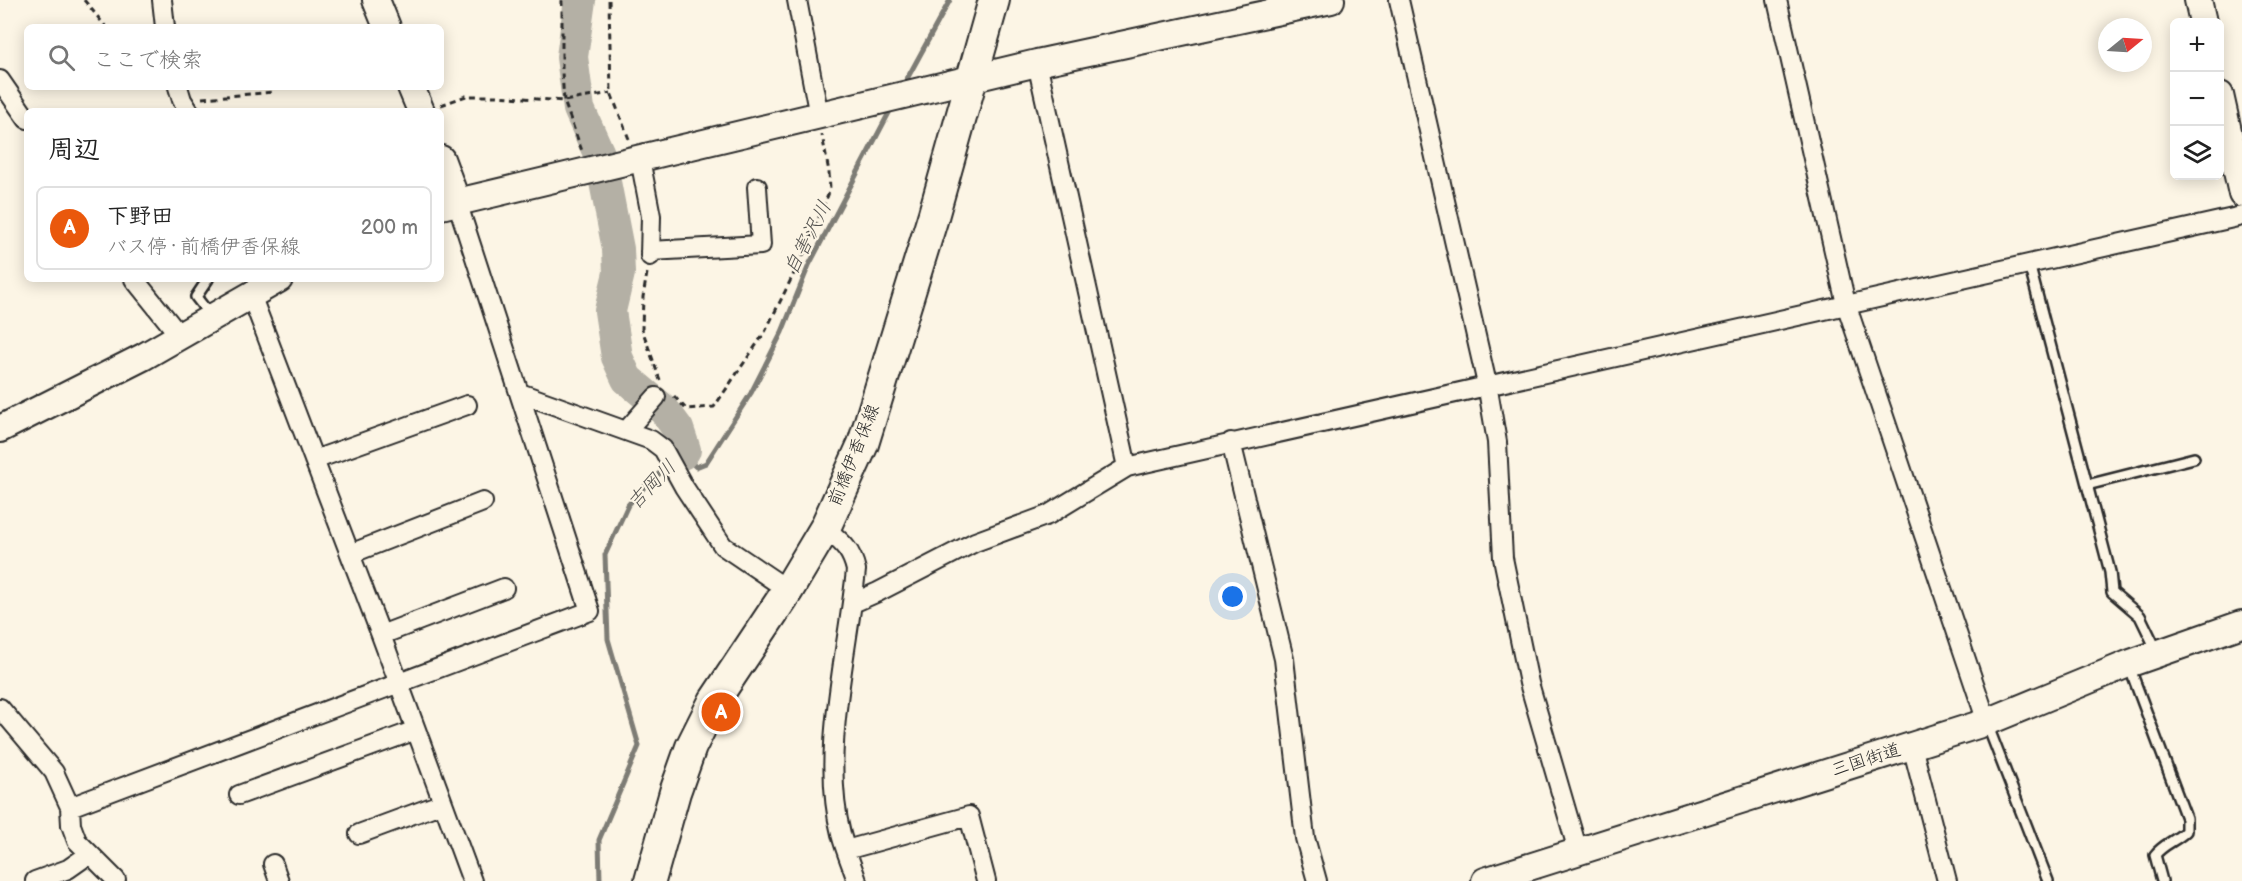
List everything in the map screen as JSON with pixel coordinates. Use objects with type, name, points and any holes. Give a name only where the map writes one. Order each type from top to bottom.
[{"type":"main road","name":"前橋伊香保線","points":[[650,881],[675,792],[691,747],[714,701],[788,590],[825,528],[863,444],[933,217],[994,0]]},
{"type":"street","points":[[162,0],[165,24]]},
{"type":"street","points":[[376,0],[386,24]]},
{"type":"street","points":[[796,0],[819,116]]},
{"type":"street","points":[[449,204],[1037,63],[1331,0]]},
{"type":"street","points":[[1400,0],[1487,384],[1497,442],[1503,558],[1529,683],[1578,851]]},
{"type":"street","points":[[1777,0],[1846,304],[1987,722]]},
{"type":"street","points":[[2198,0],[2202,18]]},
{"type":"street","points":[[1037,63],[1127,467]]},
{"type":"street","points":[[0,80],[24,115]]},
{"type":"street","points":[[413,90],[427,108]]},
{"type":"street","points":[[2224,113],[2242,194]]},
{"type":"street","points":[[633,160],[651,216],[650,253],[761,244],[757,188]]},
{"type":"street","points":[[70,807],[590,611],[520,393],[449,204],[444,176]]},
{"type":"street","points":[[853,603],[975,542],[1048,515],[1127,467],[1487,384],[2242,216]]},
{"type":"street","points":[[136,282],[179,335]]},
{"type":"street","points":[[0,429],[125,367],[274,282]]},
{"type":"street","points":[[251,295],[472,881]]},
{"type":"street","points":[[627,430],[660,391]]},
{"type":"street","points":[[520,393],[651,440],[663,449],[684,487],[723,546],[788,590]]},
{"type":"street","points":[[314,460],[467,405]]},
{"type":"street","points":[[1231,442],[1284,659],[1305,838],[1317,881]]},
{"type":"street","points":[[350,554],[483,502]]},
{"type":"street","points":[[825,528],[846,546],[853,556],[856,570],[834,734],[835,792],[840,832],[857,881]]},
{"type":"street","points":[[381,635],[504,588]]},
{"type":"street","name":"三国街道","points":[[1485,881],[1987,722],[2158,652],[2242,624]]},
{"type":"street","points":[[0,708],[54,772],[70,807],[71,825],[77,842],[116,880]]},
{"type":"street","points":[[239,795],[416,730]]},
{"type":"street","points":[[1912,746],[1947,881]]},
{"type":"street","points":[[359,834],[443,803]]},
{"type":"street","points":[[846,850],[969,816],[986,881]]},
{"type":"street","points":[[35,881],[68,869],[88,855]]},
{"type":"lane","points":[[2029,264],[2110,572],[2112,592],[2140,616],[2158,652]]},
{"type":"lane","points":[[206,282],[196,297],[212,317]]},
{"type":"lane","points":[[2087,485],[2194,458]]},
{"type":"lane","points":[[2128,664],[2186,818],[2186,831],[2178,839],[2160,848],[2155,855],[2162,881]]},
{"type":"lane","points":[[1987,722],[2048,881]]},
{"type":"path","points":[[84,0],[104,24]]},
{"type":"path","points":[[562,0],[564,101],[592,170]]},
{"type":"path","points":[[609,0],[611,93],[628,139],[633,160]]},
{"type":"path","points":[[183,99],[275,92]]},
{"type":"path","points":[[431,108],[466,96],[564,101],[611,93]]},
{"type":"path","points":[[650,253],[643,297],[642,329],[660,391],[686,409],[714,407],[765,332],[806,249],[830,190],[819,116]]},
{"type":"waterway","name":"吉岡川","points":[[580,0],[572,57],[579,109],[600,156],[618,249],[619,273],[610,311],[617,357],[627,379],[664,410],[678,429],[685,450],[682,454]]},
{"type":"waterway","name":"自害沢川","points":[[902,88],[950,0]]},
{"type":"waterway","name":"吉岡川","points":[[600,881],[599,840],[639,746],[608,639],[605,555],[628,505],[646,485],[682,454],[696,467],[706,463],[751,393],[782,332],[809,265],[892,107]]},
{"type":"place","name":"下野田","points":[[721,712]]}]
